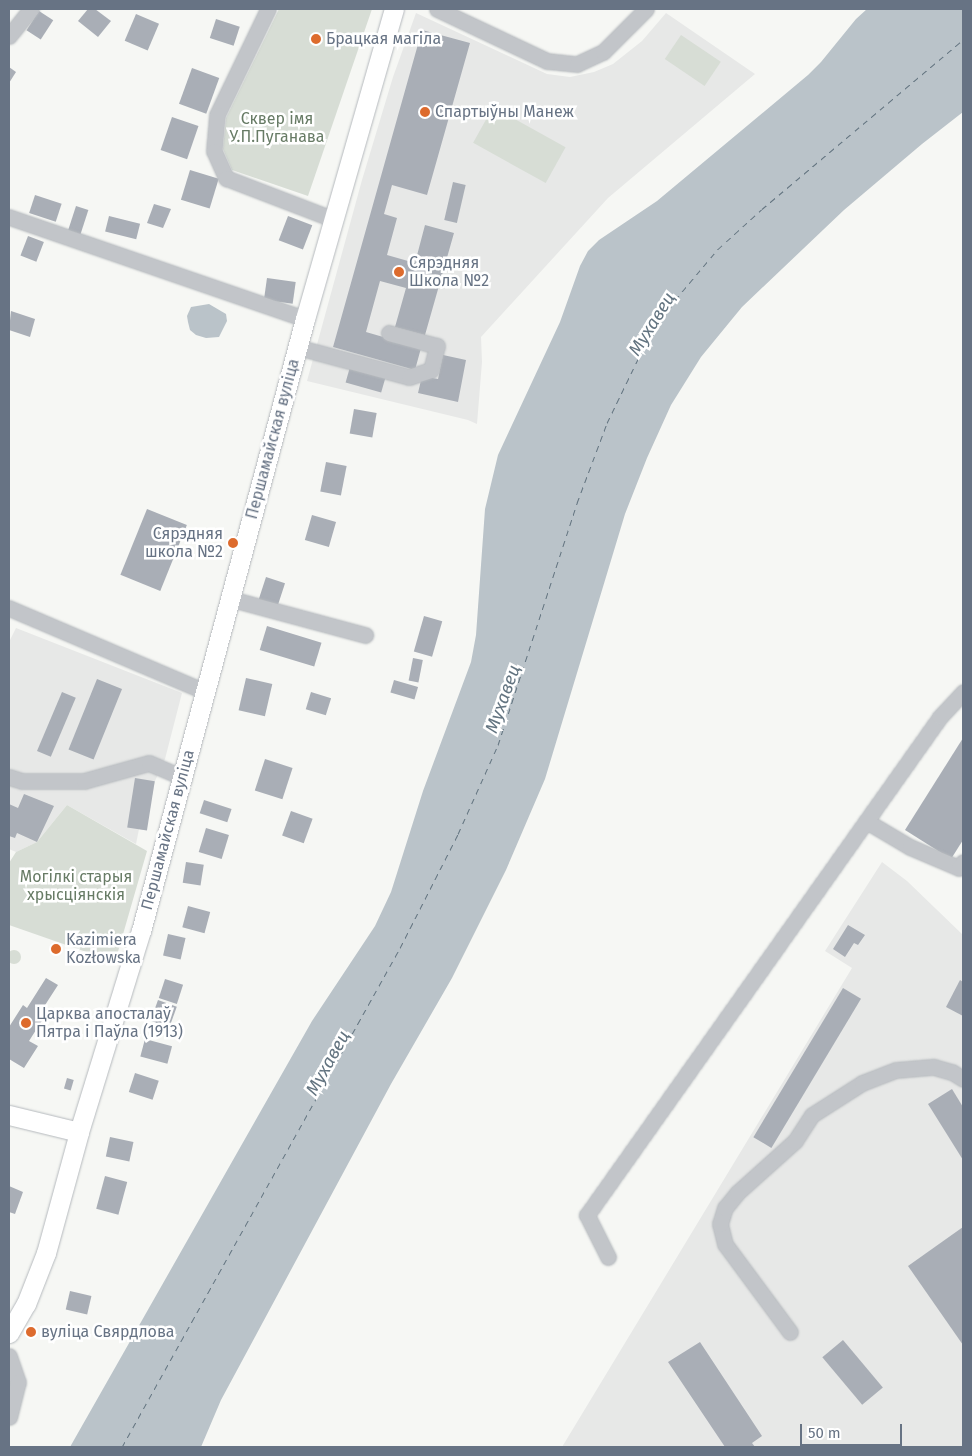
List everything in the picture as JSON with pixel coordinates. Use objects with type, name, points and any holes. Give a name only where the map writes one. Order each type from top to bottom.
[{"type":"main road","name":"Першамайская вуліца","points":[[9,1333],[36,1282],[141,932],[305,319],[394,9]]},
{"type":"main road","points":[[9,1115],[80,1132]]},
{"type":"street","points":[[9,36],[31,9]]},
{"type":"street","points":[[268,9],[217,115],[214,151],[226,178],[333,219]]},
{"type":"street","points":[[437,9],[547,61],[577,64],[603,52],[646,9]]},
{"type":"street","points":[[9,217],[305,319]]},
{"type":"street","points":[[298,347],[409,377],[431,370],[436,346],[390,333]]},
{"type":"street","points":[[231,599],[365,636]]},
{"type":"street","points":[[9,608],[206,692]]},
{"type":"street","points":[[608,1258],[587,1215],[940,717],[963,692]]},
{"type":"street","points":[[9,777],[22,780],[84,781],[149,763],[182,777]]},
{"type":"street","points":[[866,821],[910,847],[959,868],[963,862]]},
{"type":"street","points":[[790,1332],[725,1244],[720,1224],[725,1208],[737,1193],[795,1140],[812,1115],[832,1100],[862,1083],[896,1070],[934,1068],[952,1072],[963,1079]]},
{"type":"street","points":[[9,1356],[18,1382],[9,1417]]},
{"type":"shaded area","points":[[416,13],[547,74],[570,77],[594,72],[613,64],[642,41],[666,13],[755,74],[608,198],[481,337],[482,362],[477,424],[468,420],[307,381],[362,180],[393,77]]},
{"type":"shaded area","points":[[16,628],[182,693],[165,759],[155,781],[145,830],[139,829],[136,844],[67,805],[37,842],[16,852],[9,849],[9,642]]},
{"type":"shaded area","points":[[882,862],[907,881],[963,935],[963,1447],[562,1447],[852,968],[825,951]]},
{"type":"green space","name":"Сквер імя У.П.Пуганава","points":[[279,9],[372,9],[308,196],[232,170],[223,149],[226,118]]},
{"type":"green space","points":[[681,35],[721,62],[705,86],[665,59]]},
{"type":"green space","points":[[493,107],[566,147],[546,183],[473,143]]},
{"type":"green space","name":"Могілкі старыя хрысціянскія","points":[[67,805],[147,851],[115,962],[9,925],[9,863],[16,852],[37,842]]},
{"type":"green space","points":[[11,950],[17,950],[21,957],[17,964],[11,964],[7,960],[7,954]]},
{"type":"water","name":"Мухавец","points":[[867,9],[963,9],[963,112],[844,210],[742,307],[701,357],[671,405],[647,458],[625,514],[545,779],[506,870],[452,978],[391,1084],[221,1400],[201,1447],[70,1447],[312,1021],[375,926],[391,892],[423,791],[471,662],[476,635],[485,509],[498,455],[560,322],[580,266],[588,251],[599,240],[657,201],[808,75],[856,19]]},
{"type":"water","points":[[209,304],[226,314],[227,321],[219,337],[206,338],[196,335],[190,330],[187,316],[191,307]]},
{"type":"building","points":[[88,9],[95,9],[111,21],[98,37],[78,21]]},
{"type":"building","points":[[39,11],[53,20],[41,40],[26,30]]},
{"type":"building","points":[[136,14],[159,24],[148,50],[125,41]]},
{"type":"building","points":[[216,19],[240,27],[234,46],[210,38]]},
{"type":"building","points":[[422,30],[470,43],[427,195],[392,185],[384,214],[397,218],[387,255],[415,263],[425,225],[454,233],[425,335],[395,327],[406,288],[380,281],[366,332],[421,348],[415,370],[333,347]]},
{"type":"building","points":[[9,67],[16,72],[9,83]]},
{"type":"building","points":[[192,68],[219,78],[206,114],[179,104]]},
{"type":"building","points":[[172,117],[198,126],[187,159],[161,150]]},
{"type":"building","points":[[190,170],[219,179],[210,208],[181,200]]},
{"type":"building","points":[[453,182],[466,185],[457,223],[444,220]]},
{"type":"building","points":[[35,195],[62,204],[56,222],[29,213]]},
{"type":"building","points":[[154,204],[171,209],[163,228],[147,223]]},
{"type":"building","points":[[76,206],[88,210],[80,235],[68,231]]},
{"type":"building","points":[[109,216],[140,224],[136,239],[105,232]]},
{"type":"building","points":[[288,216],[312,225],[303,250],[279,240]]},
{"type":"building","points":[[28,236],[44,242],[36,262],[20,256]]},
{"type":"building","points":[[267,278],[296,282],[293,304],[264,300]]},
{"type":"building","points":[[11,311],[35,319],[30,337],[9,330]]},
{"type":"building","points":[[443,355],[466,360],[458,402],[418,393],[422,376],[438,379]]},
{"type":"building","points":[[350,367],[386,377],[381,393],[346,382]]},
{"type":"building","points":[[354,409],[377,413],[372,438],[350,434]]},
{"type":"building","points":[[326,462],[347,466],[341,495],[320,491]]},
{"type":"building","points":[[147,509],[187,525],[160,591],[120,575]]},
{"type":"building","points":[[312,515],[336,522],[329,547],[305,540]]},
{"type":"building","points":[[266,577],[285,583],[277,607],[258,601]]},
{"type":"building","points":[[424,616],[442,621],[432,657],[414,652]]},
{"type":"building","points":[[267,626],[322,643],[314,667],[260,650]]},
{"type":"building","points":[[413,658],[423,660],[418,682],[409,681]]},
{"type":"building","points":[[246,678],[272,684],[265,716],[239,710]]},
{"type":"building","points":[[97,679],[122,689],[94,760],[69,749]]},
{"type":"building","points":[[394,680],[418,687],[414,699],[390,692]]},
{"type":"building","points":[[62,692],[76,698],[51,757],[37,751]]},
{"type":"building","points":[[311,692],[331,698],[326,715],[306,709]]},
{"type":"building","points":[[963,738],[963,840],[951,859],[905,830]]},
{"type":"building","points":[[265,759],[293,768],[282,799],[255,790]]},
{"type":"building","points":[[135,778],[155,781],[147,831],[127,827]]},
{"type":"building","points":[[24,794],[54,806],[37,842],[17,833],[15,838],[9,836],[9,804],[18,808]]},
{"type":"building","points":[[204,800],[232,809],[227,822],[200,813]]},
{"type":"building","points":[[291,811],[313,819],[304,843],[282,835]]},
{"type":"building","points":[[206,828],[229,835],[222,859],[199,852]]},
{"type":"building","points":[[186,862],[204,865],[200,886],[183,883]]},
{"type":"building","points":[[188,906],[210,912],[205,933],[182,927]]},
{"type":"building","points":[[848,925],[865,935],[858,945],[854,943],[845,957],[833,949]]},
{"type":"building","points":[[168,934],[186,938],[181,959],[163,955]]},
{"type":"building","name":"Царква апосталаў Пятра і Паўла (1913)","points":[[46,978],[58,985],[38,1016],[43,1019],[29,1041],[38,1046],[24,1068],[9,1059],[9,1027],[23,1005],[27,1008]]},
{"type":"building","points":[[165,979],[183,985],[177,1004],[159,998]]},
{"type":"building","points":[[960,980],[963,982],[963,1016],[946,1007]]},
{"type":"building","points":[[843,988],[861,999],[771,1148],[753,1137]]},
{"type":"building","points":[[158,1000],[177,1007],[169,1028],[150,1021]]},
{"type":"building","points":[[145,1039],[172,1046],[167,1064],[140,1056]]},
{"type":"building","points":[[135,1073],[159,1081],[153,1100],[129,1092]]},
{"type":"building","points":[[67,1078],[74,1080],[71,1091],[64,1089]]},
{"type":"building","points":[[952,1089],[963,1107],[963,1160],[928,1104]]},
{"type":"building","points":[[110,1137],[133,1142],[129,1162],[106,1157]]},
{"type":"building","points":[[105,1176],[127,1182],[118,1215],[96,1209]]},
{"type":"building","points":[[9,1186],[23,1192],[15,1214],[9,1212]]},
{"type":"building","points":[[963,1227],[963,1345],[908,1266]]},
{"type":"building","points":[[70,1291],[91,1296],[87,1314],[66,1310]]},
{"type":"building","points":[[843,1340],[883,1387],[862,1405],[822,1357]]},
{"type":"building","points":[[700,1342],[762,1436],[752,1443],[755,1447],[725,1447],[668,1362]]},
{"type":"ferry route","points":[[122,1447],[400,948],[458,834],[498,745],[577,503],[607,423],[639,357],[675,300],[718,249],[762,209],[963,40]]},
{"type":"place","name":"Брацкая магіла","points":[[316,39]]},
{"type":"place","name":"Спартыўны Манеж","points":[[425,112]]},
{"type":"place","name":"Сярэдняя Школа №2","points":[[399,272]]},
{"type":"place","name":"Сярэдняя школа №2","points":[[233,543]]},
{"type":"place","name":"Kazimiera Kozłowska","points":[[56,949]]},
{"type":"place","name":"Царква апосталаў Пятра і Паўла (1913)","points":[[26,1023]]},
{"type":"place","name":"вуліца Свярдлова","points":[[31,1332]]}]
